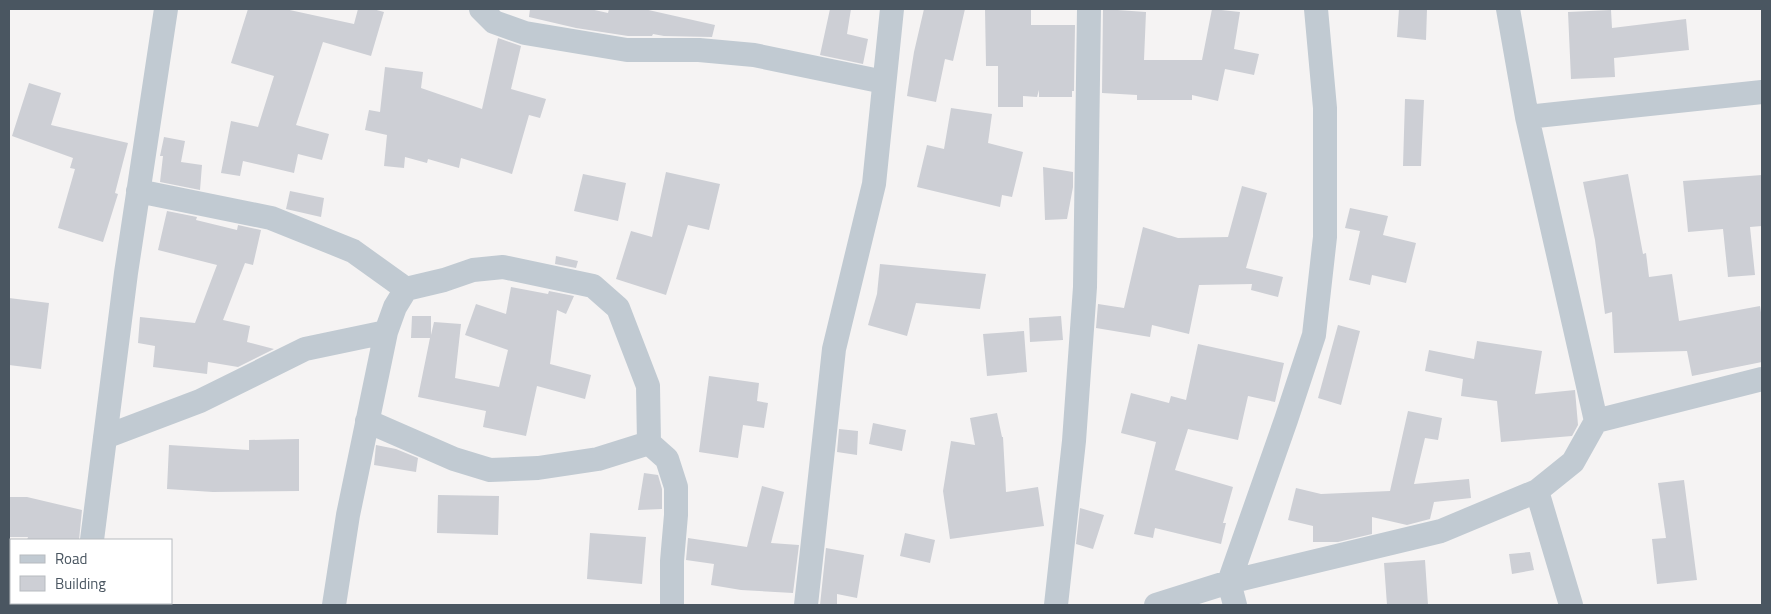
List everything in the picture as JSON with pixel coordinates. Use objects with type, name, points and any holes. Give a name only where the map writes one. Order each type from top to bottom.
[{"type":"street","points":[[92,539],[126,272],[166,9]]},
{"type":"street","points":[[481,9],[494,22],[525,33],[627,50],[699,50],[754,55],[884,82]]},
{"type":"street","points":[[806,605],[834,349],[874,184],[892,9]]},
{"type":"street","points":[[1056,605],[1074,441],[1085,287],[1089,9]]},
{"type":"street","points":[[1235,605],[1229,582],[1314,335],[1325,236],[1325,108],[1316,9]]},
{"type":"street","points":[[1156,605],[1229,582],[1441,531],[1537,491],[1573,462],[1596,421],[1527,117],[1508,9]]},
{"type":"street","points":[[1527,117],[1762,92]]},
{"type":"street","points":[[138,192],[271,218],[354,250],[406,289]]},
{"type":"street","points":[[334,605],[348,515],[367,421],[386,332],[396,307],[406,289],[444,280],[474,270],[503,267],[592,286],[618,308],[648,386],[649,443],[667,460],[676,487],[672,605]]},
{"type":"street","points":[[105,437],[200,401],[305,349],[386,332]]},
{"type":"street","points":[[1596,421],[1762,378]]},
{"type":"street","points":[[367,421],[454,459],[490,470],[538,468],[598,459],[649,443]]},
{"type":"street","points":[[1537,491],[1571,605]]},
{"type":"building","points":[[248,9],[285,9],[354,24],[358,9],[373,9],[384,12],[371,56],[323,42],[296,125],[329,134],[322,160],[298,154],[294,173],[243,161],[240,176],[221,173],[231,121],[258,127],[274,76],[231,63]]},
{"type":"building","points":[[530,9],[590,9],[608,13],[609,9],[644,9],[715,25],[712,37],[653,34],[652,36],[628,36],[576,28],[529,17]]},
{"type":"building","points":[[830,9],[851,9],[847,34],[868,39],[863,64],[820,55]]},
{"type":"building","points":[[924,9],[965,9],[953,61],[945,59],[936,102],[907,96],[914,52]]},
{"type":"building","points":[[985,9],[1031,9],[1031,25],[1075,25],[1074,91],[1072,91],[1072,97],[1039,97],[1039,90],[1037,97],[1023,96],[1023,107],[998,107],[998,66],[986,66]]},
{"type":"building","points":[[1103,9],[1146,12],[1144,60],[1202,60],[1212,9],[1240,12],[1234,49],[1259,54],[1254,75],[1225,69],[1218,101],[1192,95],[1192,100],[1137,100],[1137,95],[1102,93]]},
{"type":"building","points":[[1399,9],[1427,9],[1426,40],[1397,37]]},
{"type":"building","points":[[1611,10],[1612,28],[1686,19],[1689,50],[1614,58],[1615,77],[1571,79],[1568,12]]},
{"type":"building","points":[[498,38],[521,46],[511,89],[546,99],[540,118],[529,115],[512,174],[461,158],[459,168],[428,159],[427,163],[405,157],[404,168],[384,166],[387,135],[365,130],[369,110],[380,112],[385,67],[423,72],[421,88],[482,109]]},
{"type":"building","points":[[29,83],[61,93],[51,125],[128,143],[115,193],[118,194],[103,242],[58,228],[75,169],[70,168],[73,158],[12,136]]},
{"type":"building","points":[[1405,99],[1424,100],[1421,166],[1403,166]]},
{"type":"building","points":[[951,108],[992,114],[988,143],[1023,152],[1012,197],[1002,195],[1000,207],[917,187],[927,145],[944,149]]},
{"type":"building","points":[[164,137],[185,141],[181,162],[202,165],[200,190],[160,182],[163,156],[160,156]]},
{"type":"building","points":[[1043,167],[1073,172],[1073,187],[1067,219],[1045,220]]},
{"type":"building","points":[[666,172],[720,184],[709,230],[688,225],[666,295],[616,279],[631,231],[652,237]]},
{"type":"building","points":[[583,174],[626,183],[618,221],[574,211]]},
{"type":"building","points":[[1628,174],[1643,254],[1646,253],[1649,277],[1672,274],[1679,321],[1760,306],[1762,319],[1762,362],[1692,376],[1687,351],[1614,353],[1612,312],[1605,314],[1595,240],[1583,182]]},
{"type":"building","points":[[1762,175],[1762,226],[1750,227],[1755,275],[1728,277],[1723,229],[1688,232],[1683,181]]},
{"type":"building","points":[[1242,186],[1267,193],[1246,268],[1283,277],[1278,297],[1251,290],[1252,284],[1199,285],[1189,334],[1152,325],[1150,337],[1096,328],[1098,304],[1124,308],[1143,227],[1178,238],[1228,237]]},
{"type":"building","points":[[290,191],[324,198],[321,217],[286,209]]},
{"type":"building","points":[[1350,208],[1388,216],[1383,235],[1416,243],[1406,283],[1372,275],[1370,285],[1349,280],[1360,231],[1345,228]]},
{"type":"building","points":[[167,211],[197,217],[196,220],[237,230],[238,225],[261,230],[253,265],[245,263],[223,320],[250,326],[247,342],[274,349],[238,367],[208,362],[207,374],[153,367],[155,346],[138,343],[140,317],[195,323],[217,265],[158,250]]},
{"type":"building","points":[[556,256],[578,261],[576,268],[555,264]]},
{"type":"building","points":[[880,264],[986,274],[980,309],[916,303],[907,336],[868,325],[877,294]]},
{"type":"building","points":[[511,287],[548,294],[549,291],[574,296],[566,314],[557,310],[550,364],[591,375],[585,399],[537,386],[526,436],[483,427],[486,411],[418,397],[430,338],[411,338],[412,316],[431,316],[431,335],[434,322],[461,324],[455,378],[499,387],[508,350],[465,335],[476,304],[506,314]]},
{"type":"building","points":[[9,298],[49,303],[41,369],[9,365]]},
{"type":"building","points":[[1061,316],[1063,340],[1030,342],[1029,318]]},
{"type":"building","points":[[1338,325],[1360,331],[1341,405],[1318,398]]},
{"type":"building","points":[[1024,331],[1027,372],[987,376],[983,334]]},
{"type":"building","points":[[1477,341],[1542,351],[1535,394],[1575,390],[1578,425],[1572,436],[1501,442],[1497,401],[1461,396],[1463,379],[1425,371],[1429,350],[1474,359]]},
{"type":"building","points":[[1198,344],[1284,363],[1275,402],[1248,396],[1238,440],[1188,429],[1175,470],[1233,487],[1223,523],[1226,523],[1221,544],[1155,528],[1153,538],[1134,534],[1156,442],[1121,433],[1131,393],[1169,403],[1171,396],[1186,400]]},
{"type":"building","points":[[709,376],[759,383],[757,401],[768,403],[764,428],[743,425],[738,458],[699,452]]},
{"type":"building","points":[[1408,411],[1442,418],[1438,440],[1425,438],[1414,484],[1469,479],[1471,498],[1434,502],[1430,519],[1407,525],[1372,517],[1372,534],[1338,542],[1313,542],[1313,526],[1288,520],[1296,488],[1321,494],[1390,491]]},
{"type":"building","points":[[997,413],[1003,437],[1006,492],[1038,487],[1044,526],[950,539],[943,491],[951,441],[975,445],[970,418]]},
{"type":"building","points":[[873,423],[906,430],[902,451],[869,444]]},
{"type":"building","points":[[839,429],[858,431],[857,455],[837,452]]},
{"type":"building","points":[[299,439],[299,491],[213,492],[167,489],[169,445],[249,450],[249,440]]},
{"type":"building","points":[[376,445],[396,449],[418,458],[416,472],[374,465]]},
{"type":"building","points":[[644,473],[658,475],[662,489],[662,509],[638,510]]},
{"type":"building","points":[[1684,480],[1697,580],[1657,584],[1652,539],[1666,538],[1658,483]]},
{"type":"building","points":[[762,486],[784,492],[771,543],[799,545],[793,593],[741,590],[711,585],[714,564],[686,560],[688,538],[747,547]]},
{"type":"building","points":[[438,495],[499,496],[498,535],[437,533]]},
{"type":"building","points":[[9,497],[27,497],[82,510],[79,539],[9,537]]},
{"type":"building","points":[[1080,508],[1104,515],[1093,549],[1076,544]]},
{"type":"building","points":[[590,533],[646,537],[642,584],[587,579]]},
{"type":"building","points":[[905,533],[935,540],[930,563],[900,556]]},
{"type":"building","points":[[826,548],[864,555],[857,598],[837,594],[837,605],[820,605]]},
{"type":"building","points":[[1530,552],[1534,570],[1512,574],[1509,554]]},
{"type":"building","points":[[1425,560],[1428,605],[1387,605],[1384,563]]}]
